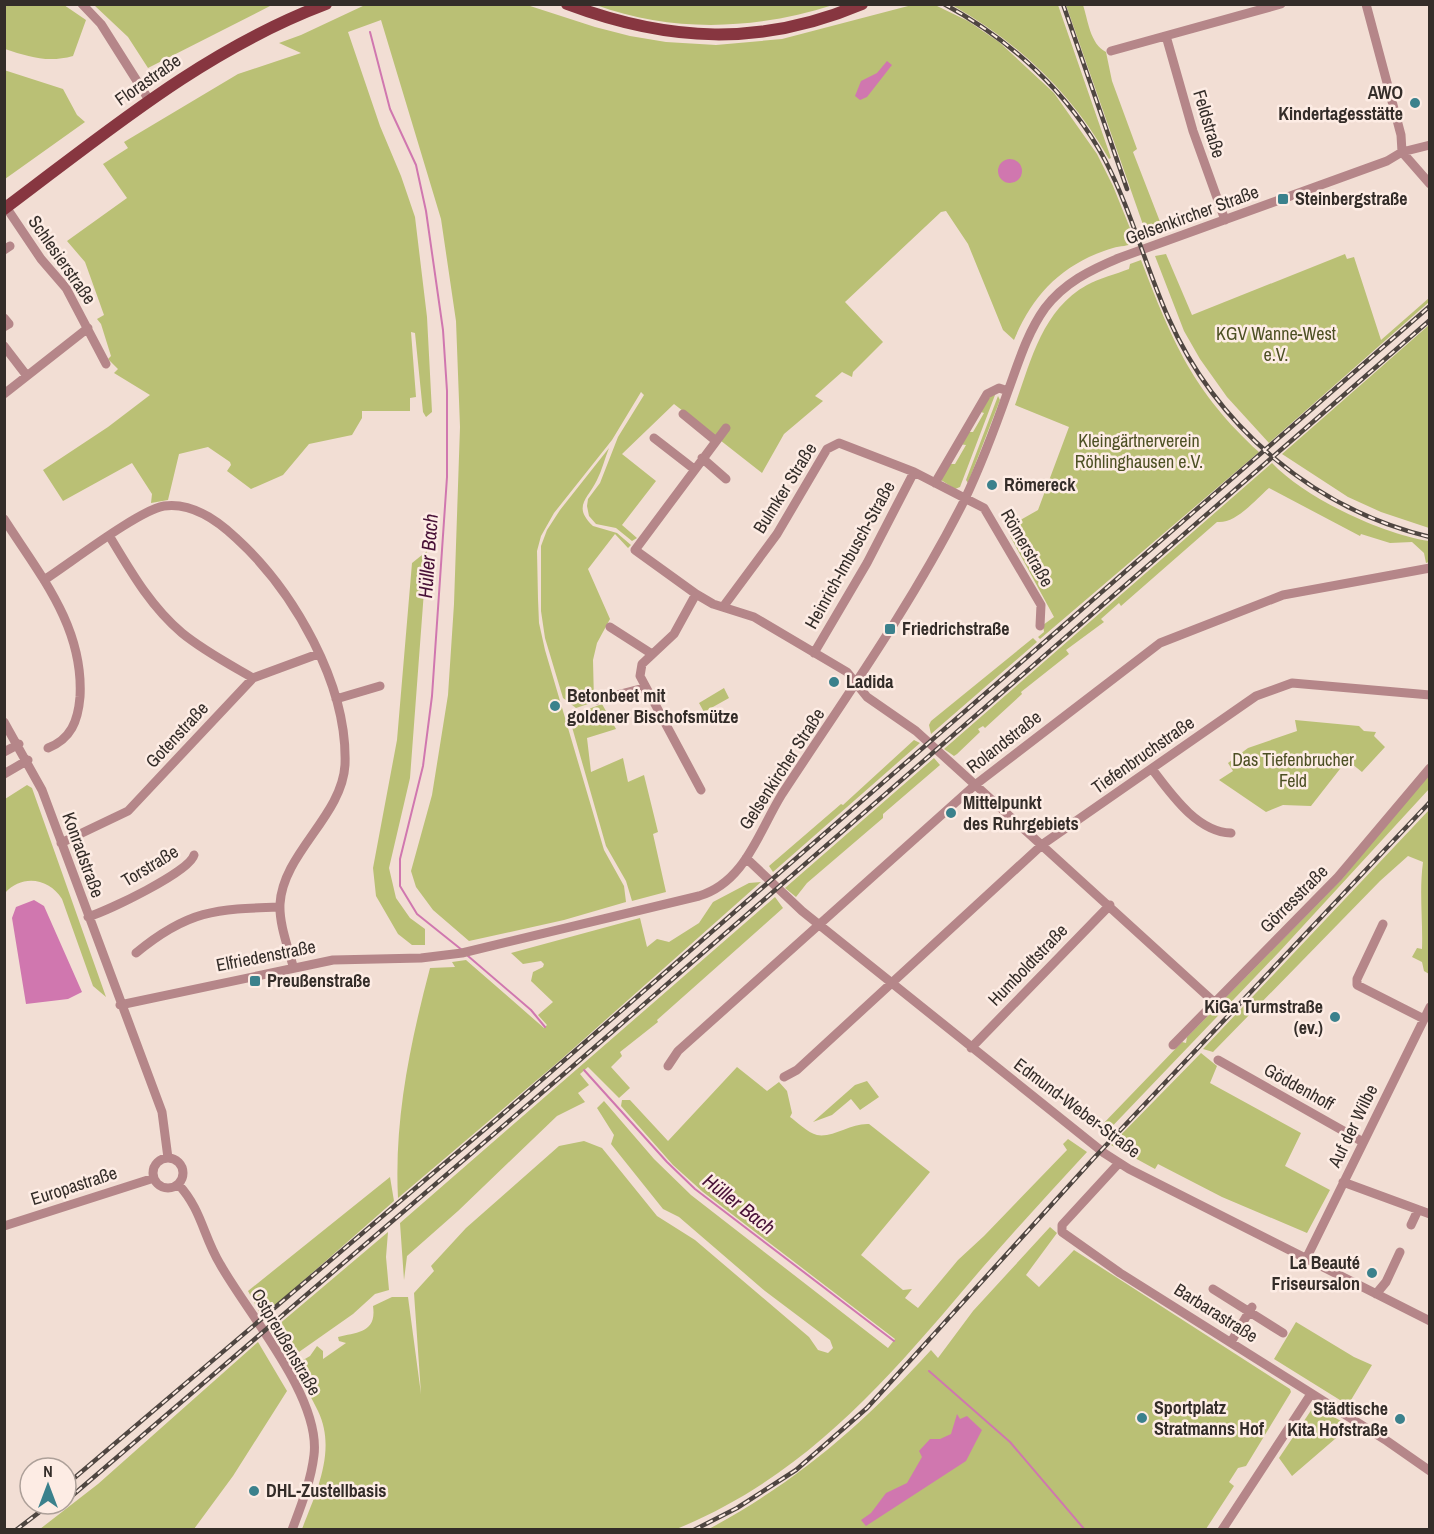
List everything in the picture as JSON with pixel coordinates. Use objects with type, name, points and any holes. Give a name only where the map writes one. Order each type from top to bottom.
[{"type":"main road","name":"Florastraße","points":[[5,208],[149,100],[237,44],[326,4]]},
{"type":"main road","points":[[567,4],[608,19],[654,30],[722,35],[784,29],[862,4]]},
{"type":"street","points":[[82,4],[101,24],[149,100]]},
{"type":"street","points":[[1111,51],[1281,4]]},
{"type":"street","points":[[1366,4],[1401,135],[1402,152],[1430,184]]},
{"type":"street","name":"Feldstraße","points":[[1166,36],[1193,131],[1225,220]]},
{"type":"street","points":[[1402,152],[1430,145]]},
{"type":"street","name":"Gelsenkircher Straße","points":[[421,958],[483,949],[710,893],[731,880],[746,858],[767,818],[857,683],[942,542],[965,499],[1036,323],[1052,300],[1068,285],[1105,264],[1387,161],[1402,152]]},
{"type":"street","name":"Schlesierstraße","points":[[5,208],[66,288],[106,364]]},
{"type":"street","points":[[4,318],[9,324],[4,327]]},
{"type":"street","points":[[4,394],[88,328]]},
{"type":"street","points":[[4,346],[27,376]]},
{"type":"street","points":[[935,483],[987,394],[999,388],[1008,391]]},
{"type":"street","points":[[682,414],[716,441]]},
{"type":"street","name":"Heinrich-Imbusch-Straße","points":[[726,428],[635,550],[696,594],[723,607],[754,617],[847,672],[857,683]]},
{"type":"street","points":[[654,438],[694,469]]},
{"type":"street","name":"Bulmker Straße","points":[[723,607],[777,534],[817,465],[832,444],[846,444],[914,472],[965,499]]},
{"type":"street","points":[[702,458],[726,479]]},
{"type":"street","name":"Heinrich-Imbusch-Straße","points":[[814,653],[867,563],[914,472]]},
{"type":"street","name":"Römerstraße","points":[[965,499],[980,504],[991,515],[1041,604],[1040,626]]},
{"type":"street","points":[[44,580],[149,511],[163,506],[185,507],[208,517],[241,542],[279,582],[302,620],[336,699],[344,748],[342,780],[290,871],[283,889],[280,907],[293,966]]},
{"type":"street","points":[[4,519],[44,580],[67,622],[80,681],[79,706],[74,725],[66,738],[48,748]]},
{"type":"street","points":[[4,541],[14,534]]},
{"type":"street","points":[[110,537],[142,589],[161,612],[204,650],[253,678]]},
{"type":"street","name":"Rolandstraße","points":[[668,1066],[678,1051],[975,784],[1144,654],[1173,637],[1283,595],[1430,568]]},
{"type":"street","points":[[696,594],[674,634],[652,654],[640,670],[644,688],[701,790]]},
{"type":"street","points":[[610,627],[652,654]]},
{"type":"street","name":"Gotenstraße","points":[[61,843],[128,811],[253,678],[318,654]]},
{"type":"street","points":[[857,683],[867,697],[916,731],[1043,844],[1214,1002]]},
{"type":"street","name":"Tiefenbruchstraße","points":[[784,1077],[797,1070],[1043,844],[1256,696],[1283,685],[1300,683],[1430,695]]},
{"type":"street","points":[[336,699],[380,686]]},
{"type":"street","points":[[597,700],[644,688]]},
{"type":"street","name":"Konradstraße","points":[[4,722],[28,760],[42,790],[120,1005]]},
{"type":"street","points":[[4,752],[19,744]]},
{"type":"street","points":[[4,774],[28,760]]},
{"type":"street","name":"Görresstraße","points":[[1173,1045],[1338,877],[1430,768]]},
{"type":"street","points":[[1152,769],[1186,809],[1218,831],[1231,833]]},
{"type":"street","name":"Torstraße","points":[[88,917],[165,880],[189,865],[194,855]]},
{"type":"street","name":"Edmund-Weber-Straße","points":[[746,858],[819,924],[891,984],[1119,1163],[1430,1321]]},
{"type":"street","name":"Humboldtstraße","points":[[971,1048],[1110,905]]},
{"type":"street","points":[[135,952],[165,930],[201,914],[231,909],[280,907]]},
{"type":"street","points":[[1383,924],[1357,979],[1357,985],[1424,1019]]},
{"type":"street","name":"Elfriedenstraße","points":[[120,1005],[293,966],[333,960],[421,958]]},
{"type":"street","points":[[120,1005],[162,1112],[168,1158]]},
{"type":"street","name":"Auf der Wilbe","points":[[1306,1259],[1430,1007]]},
{"type":"street","name":"Göddenhoff","points":[[1218,1060],[1363,1142]]},
{"type":"street","points":[[168,1158],[177,1161],[183,1169],[182,1178],[178,1184],[164,1187],[154,1178],[155,1166],[168,1158]]},
{"type":"street","name":"Barbarastraße","points":[[1119,1163],[1062,1225],[1062,1232],[1120,1273],[1387,1441],[1430,1471]]},
{"type":"street","name":"Europastraße","points":[[4,1226],[154,1178]]},
{"type":"street","points":[[1343,1182],[1430,1214]]},
{"type":"street","name":"Ostpreußenstraße","points":[[178,1184],[197,1207],[219,1263],[279,1356],[310,1418],[315,1454],[292,1530]]},
{"type":"street","points":[[1411,1225],[1418,1210]]},
{"type":"street","points":[[1376,1294],[1386,1282],[1400,1252]]},
{"type":"street","points":[[1213,1289],[1251,1310],[1283,1333]]},
{"type":"street","points":[[1231,1342],[1251,1310]]},
{"type":"street","points":[[1222,1530],[1311,1394]]},
{"type":"green space","points":[[4,5],[64,5],[86,20],[73,56],[47,59],[30,57],[5,49]]},
{"type":"green space","points":[[94,5],[272,5],[148,68],[128,37]]},
{"type":"green space","points":[[365,5],[527,5],[630,36],[666,42],[716,45],[782,39],[912,5],[935,5],[968,21],[999,42],[1054,93],[1097,154],[1113,186],[1136,243],[1095,254],[1079,262],[1052,282],[1030,308],[1014,340],[1003,330],[968,244],[946,211],[941,212],[845,302],[883,342],[853,372],[852,377],[842,372],[815,396],[823,401],[784,434],[762,473],[674,404],[622,454],[656,481],[622,525],[637,538],[632,541],[616,528],[596,524],[589,516],[587,506],[588,499],[600,483],[618,437],[644,395],[641,392],[612,440],[554,513],[541,536],[537,551],[539,623],[545,650],[604,850],[624,886],[626,902],[564,920],[469,941],[433,910],[416,887],[411,871],[432,795],[448,695],[454,604],[460,427],[456,321],[441,219],[381,20],[348,32],[380,126],[415,217],[427,317],[432,412],[426,417],[423,412],[415,333],[411,332],[416,397],[410,398],[410,411],[362,411],[362,418],[352,435],[309,444],[283,475],[251,489],[227,471],[231,465],[230,462],[208,447],[179,454],[168,500],[151,503],[152,494],[132,463],[63,501],[43,470],[108,427],[150,395],[114,373],[118,369],[108,359],[111,356],[101,324],[97,319],[104,315],[85,262],[67,241],[127,198],[103,164],[128,148],[124,142],[238,74],[301,53],[279,43]]},
{"type":"green space","points":[[596,5],[833,5],[774,19],[714,25],[654,20]]},
{"type":"green space","points":[[952,5],[1058,5],[1111,158],[1109,159],[1078,112],[1041,71],[999,36]]},
{"type":"green space","points":[[1066,5],[1083,5],[1093,38],[1106,52],[1112,81],[1137,149],[1133,152],[1164,232],[1158,232],[1148,239]]},
{"type":"green space","points":[[4,70],[63,89],[77,115],[85,122],[5,179]]},
{"type":"green space","name":"KGV Wanne-West e.V.","points":[[1166,254],[1192,315],[1345,254],[1347,259],[1354,257],[1381,340],[1429,298],[1429,302],[1269,443],[1227,397],[1200,359],[1184,331],[1155,256]]},
{"type":"green space","name":"Kleingärtnerverein Röhlinghausen e.V.","points":[[1141,260],[1163,316],[1187,364],[1217,408],[1259,452],[1040,639],[1038,637],[1044,632],[1043,625],[1054,617],[1010,536],[1019,530],[1015,523],[1038,510],[1069,427],[1015,405],[1040,338],[1059,308],[1087,285],[1129,269],[1130,264]]},
{"type":"green space","points":[[1429,325],[1429,528],[1381,512],[1348,497],[1282,454]]},
{"type":"green space","points":[[995,395],[960,487],[955,489],[941,480],[947,464],[955,464],[966,445],[959,444],[966,432],[973,432],[984,413],[978,411],[987,396]]},
{"type":"green space","points":[[998,396],[1000,400],[968,483],[966,480]]},
{"type":"green space","points":[[609,448],[599,476],[584,503],[584,513],[593,526],[617,533],[631,545],[628,548],[615,534],[588,569],[610,619],[597,643],[593,660],[594,702],[576,708],[563,698],[545,638],[541,611],[541,546],[547,530],[560,510]]},
{"type":"green space","points":[[1272,463],[1304,489],[1345,512],[1389,531],[1429,541],[1429,562],[1426,563],[1424,553],[1412,542],[1390,543],[1361,534],[1360,536],[1269,488],[1238,515],[1224,522],[1217,522],[1121,606],[1119,603],[1101,619],[1104,622],[1066,650],[1069,654],[1021,692],[1022,694],[985,728],[983,726],[978,729],[980,732],[957,754],[954,756],[944,749]]},
{"type":"green space","points":[[427,551],[410,778],[389,868],[396,898],[410,918],[425,929],[425,945],[412,945],[398,934],[376,896],[373,868],[397,740],[412,563]]},
{"type":"green space","points":[[1033,638],[1037,642],[931,734],[929,725],[931,721]]},
{"type":"green space","points":[[724,688],[729,698],[704,712],[699,703]]},
{"type":"green space","points":[[602,704],[616,729],[587,738],[591,772],[623,758],[628,782],[644,775],[658,832],[653,834],[666,892],[632,901],[626,881],[606,846],[572,727],[575,714]]},
{"type":"green space","name":"Das Tiefenbrucher Feld","points":[[1295,720],[1359,726],[1364,731],[1376,732],[1374,736],[1385,747],[1362,772],[1347,760],[1311,806],[1283,805],[1266,812],[1219,780],[1233,771],[1228,763],[1248,748],[1297,731]]},
{"type":"green space","points":[[914,740],[920,743],[773,872],[769,866],[841,804],[843,805]]},
{"type":"green space","points":[[934,758],[940,765],[883,814],[883,818],[807,883],[796,897],[785,888]]},
{"type":"green space","points":[[1429,773],[1429,789],[1280,951],[1102,1137],[1100,1127],[1182,1042],[1186,1043],[1187,1037],[1342,879]]},
{"type":"green space","points":[[27,785],[32,788],[106,997],[93,986],[62,899],[57,892],[43,883],[27,881],[19,883],[5,893],[5,799]]},
{"type":"green space","points":[[1429,810],[1429,974],[1424,971],[1422,962],[1412,957],[1417,948],[1422,949],[1423,862],[1408,856],[1380,881],[1213,1052],[1203,1049]]},
{"type":"green space","points":[[761,882],[557,1063],[398,1198],[398,1140],[405,1082],[430,968],[455,967],[452,962],[466,960],[544,1028],[547,1025],[538,1015],[553,1002],[531,981],[533,972],[543,967],[544,964],[541,961],[523,964],[511,953],[640,918],[647,947],[657,939],[669,942],[699,923],[713,902],[749,883]]},
{"type":"green space","points":[[775,897],[783,908],[657,1020],[658,1022],[620,1052],[622,1056],[611,1067],[630,1088],[619,1098],[588,1067],[580,1074],[589,1085],[578,1093],[585,1102],[557,1116],[458,1211],[407,1256],[404,1280],[400,1223]]},
{"type":"green space","points":[[1201,1053],[1217,1066],[1210,1083],[1301,1133],[1285,1166],[1330,1190],[1307,1233],[1222,1197],[1158,1164],[1155,1169],[1111,1145]]},
{"type":"green space","points":[[737,1067],[767,1091],[779,1082],[787,1091],[792,1113],[790,1117],[810,1132],[823,1135],[869,1124],[930,1172],[861,1255],[903,1290],[912,1289],[905,1298],[918,1308],[958,1260],[1067,1150],[1063,1144],[1068,1139],[1087,1152],[881,1383],[807,1451],[766,1481],[722,1508],[674,1530],[302,1529],[322,1471],[325,1441],[318,1411],[293,1366],[310,1356],[317,1346],[323,1351],[323,1359],[346,1343],[339,1341],[338,1337],[364,1330],[372,1322],[373,1306],[392,1297],[408,1297],[421,1394],[414,1293],[434,1271],[431,1266],[466,1228],[559,1146],[584,1141],[602,1148],[657,1216],[695,1240],[809,1337],[818,1350],[828,1353],[833,1348],[830,1340],[765,1291],[679,1217],[663,1209],[611,1144],[614,1135],[597,1108],[604,1101],[654,1159],[691,1195],[888,1348],[895,1339],[703,1192],[673,1165],[621,1106],[622,1100],[630,1100],[668,1141]]},
{"type":"green space","points":[[867,1081],[879,1097],[860,1110],[851,1099],[832,1115],[813,1122],[855,1085]]},
{"type":"green space","points":[[390,1177],[394,1201],[262,1317],[248,1291]]},
{"type":"green space","points":[[1050,1227],[1057,1233],[1026,1275],[1039,1287],[1074,1250],[1290,1389],[1291,1392],[1246,1466],[1238,1468],[1229,1482],[1234,1486],[1206,1529],[707,1530],[770,1492],[827,1450],[880,1403],[931,1350],[938,1358],[973,1311]]},
{"type":"green space","points":[[388,1232],[386,1257],[389,1290],[375,1294],[353,1314],[289,1359],[271,1331]]},
{"type":"green space","points":[[1296,1322],[1354,1357],[1372,1365],[1348,1405],[1274,1359]]},
{"type":"green space","points":[[258,1342],[287,1391],[233,1476],[194,1529],[40,1529],[57,1516],[78,1516],[78,1500]]},
{"type":"green space","points":[[1314,1406],[1350,1426],[1292,1476],[1279,1458]]},
{"type":"shaded area","points":[[887,61],[892,65],[867,97],[860,100],[855,96],[861,81],[877,73]]},
{"type":"shaded area","points":[[1010,159],[1018,163],[1022,171],[1018,179],[1010,183],[1002,179],[998,171],[1002,163]]},
{"type":"shaded area","points":[[34,900],[44,906],[82,992],[68,999],[26,1004],[12,918],[16,907]]},
{"type":"shaded area","points":[[957,1414],[960,1419],[967,1416],[982,1430],[966,1461],[866,1526],[861,1520],[871,1513],[886,1493],[907,1483],[922,1457],[919,1451],[930,1439],[940,1439],[951,1434]]},
{"type":"waterway","name":"Hüller Bach","points":[[370,32],[390,109],[416,165],[426,211],[443,330],[447,391],[447,477],[432,696],[423,766],[400,859],[400,886],[417,914],[462,950]]},
{"type":"waterway","name":"Hüller Bach","points":[[468,956],[531,1010],[545,1027]]},
{"type":"waterway","name":"Hüller Bach","points":[[584,1070],[667,1162],[695,1189],[894,1341]]},
{"type":"waterway","name":"Hüller Bach","points":[[929,1371],[1010,1442],[1085,1530]]},
{"type":"railway","points":[[944,4],[969,18],[1015,52],[1036,70],[1074,112],[1105,160],[1114,179],[1168,317],[1188,357],[1241,427],[1273,457],[1308,484],[1346,506],[1387,524],[1430,537]]},
{"type":"railway","points":[[1063,4],[1127,189]]},
{"type":"railway","points":[[78,1475],[498,1118],[1430,306]]},
{"type":"railway","points":[[78,1491],[565,1073],[1430,320]]},
{"type":"railway","points":[[694,1530],[737,1508],[796,1470],[867,1408],[1094,1158],[1430,802]]},
{"type":"railway","points":[[16,1530],[34,1516]]},
{"type":"place","name":"AWO Kindertagesstätte","points":[[1415,103]]},
{"type":"place","name":"Steinbergstraße","points":[[1283,199]]},
{"type":"place","name":"Römereck","points":[[992,485]]},
{"type":"place","name":"Friedrichstraße","points":[[890,629]]},
{"type":"place","name":"Ladida","points":[[834,682]]},
{"type":"place","name":"Betonbeet mit goldener Bischofsmütze","points":[[555,706]]},
{"type":"place","name":"Mittelpunkt des Ruhrgebiets","points":[[951,813]]},
{"type":"place","name":"Preußenstraße","points":[[255,981]]},
{"type":"place","name":"KiGa Turmstraße (ev.)","points":[[1335,1017]]},
{"type":"place","name":"La Beauté Friseursalon","points":[[1372,1273]]},
{"type":"place","name":"Sportplatz Stratmanns Hof","points":[[1142,1418]]},
{"type":"place","name":"Städtische Kita Hofstraße","points":[[1400,1419]]},
{"type":"place","name":"DHL-Zustellbasis","points":[[254,1491]]}]
